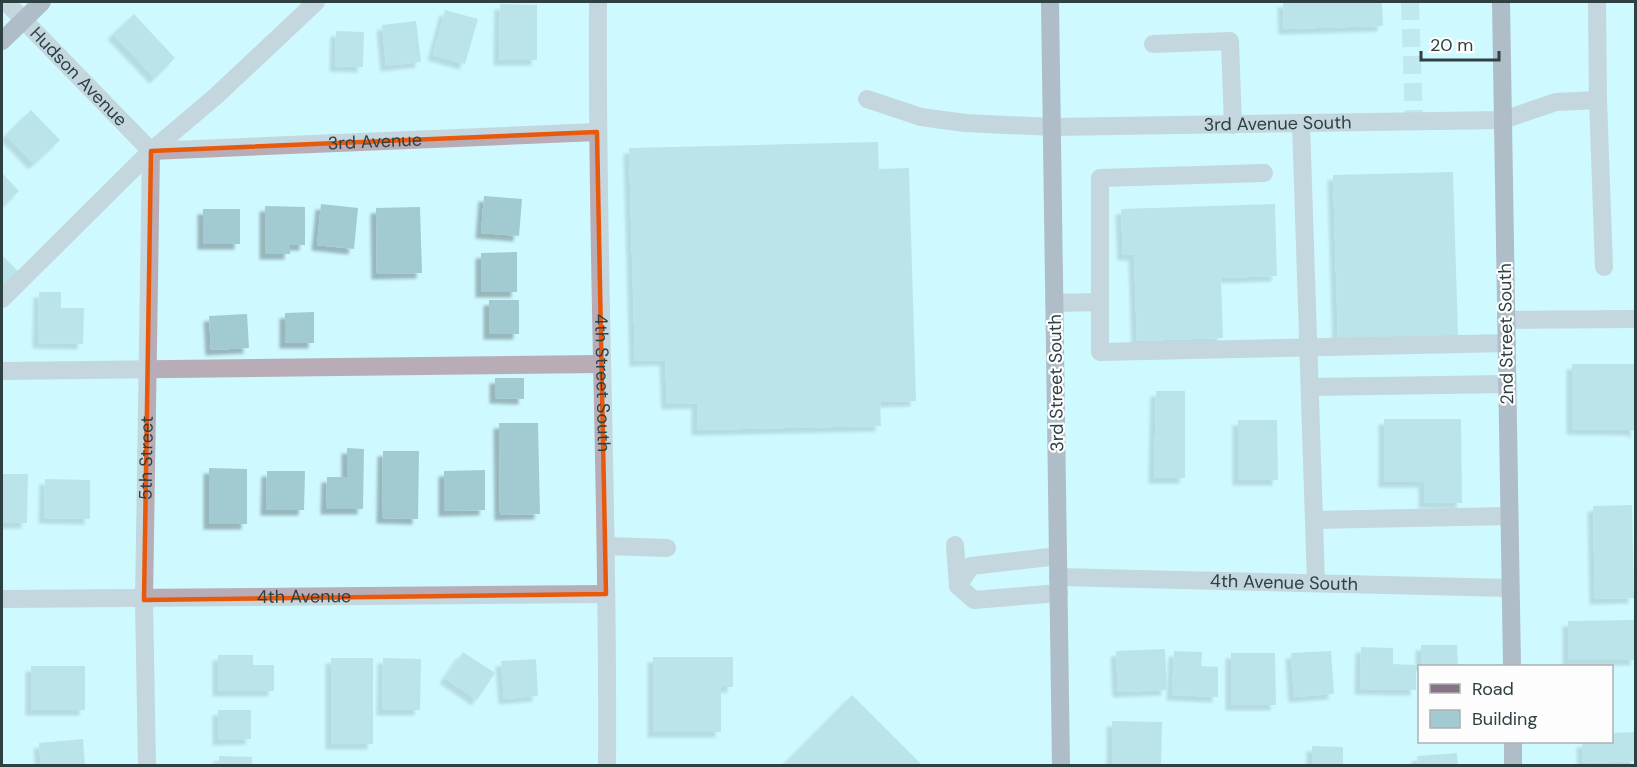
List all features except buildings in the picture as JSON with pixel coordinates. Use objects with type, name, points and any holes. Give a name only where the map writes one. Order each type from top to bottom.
[{"type":"main road","points":[[2,41],[42,2]]},
{"type":"main road","name":"3rd Street South","points":[[1050,2],[1061,765]]},
{"type":"main road","name":"2nd Street South","points":[[1501,2],[1512,665]]},
{"type":"main road","points":[[1513,743],[1513,765]]},
{"type":"street","name":"Hudson Avenue","points":[[6,2],[151,151]]},
{"type":"street","points":[[2,299],[151,151],[216,96],[316,2]]},
{"type":"street","name":"4th Street South","points":[[598,2],[597,132],[607,546],[607,765]]},
{"type":"street","points":[[1597,2],[1604,267]]},
{"type":"street","points":[[1153,44],[1230,41],[1233,125]]},
{"type":"street","name":"3rd Avenue South","points":[[867,99],[921,117],[965,123],[1052,127],[1503,120],[1556,102],[1598,100]]},
{"type":"street","points":[[1301,123],[1316,583]]},
{"type":"street","name":"3rd Avenue","points":[[151,151],[597,132]]},
{"type":"street","name":"5th Street","points":[[147,765],[144,600],[151,151]]},
{"type":"street","points":[[1264,173],[1100,178],[1101,352],[1507,343]]},
{"type":"street","points":[[1054,303],[1100,303]]},
{"type":"street","points":[[1506,320],[1635,320]]},
{"type":"street","points":[[2,371],[602,364]]},
{"type":"street","points":[[1310,387],[1507,384]]},
{"type":"street","points":[[1314,520],[1509,516]]},
{"type":"street","points":[[955,545],[958,585]]},
{"type":"street","points":[[607,546],[667,548]]},
{"type":"street","points":[[958,585],[971,566],[1058,556]]},
{"type":"street","name":"4th Avenue South","points":[[958,585],[974,600],[1058,585],[1316,583],[1510,588]]},
{"type":"street","name":"4th Avenue","points":[[2,599],[144,600],[606,594]]},
{"type":"highlighted area","points":[[597,132],[606,594],[144,600],[151,151]]},
{"type":"tunnel","points":[[1410,2],[1414,121]]}]
